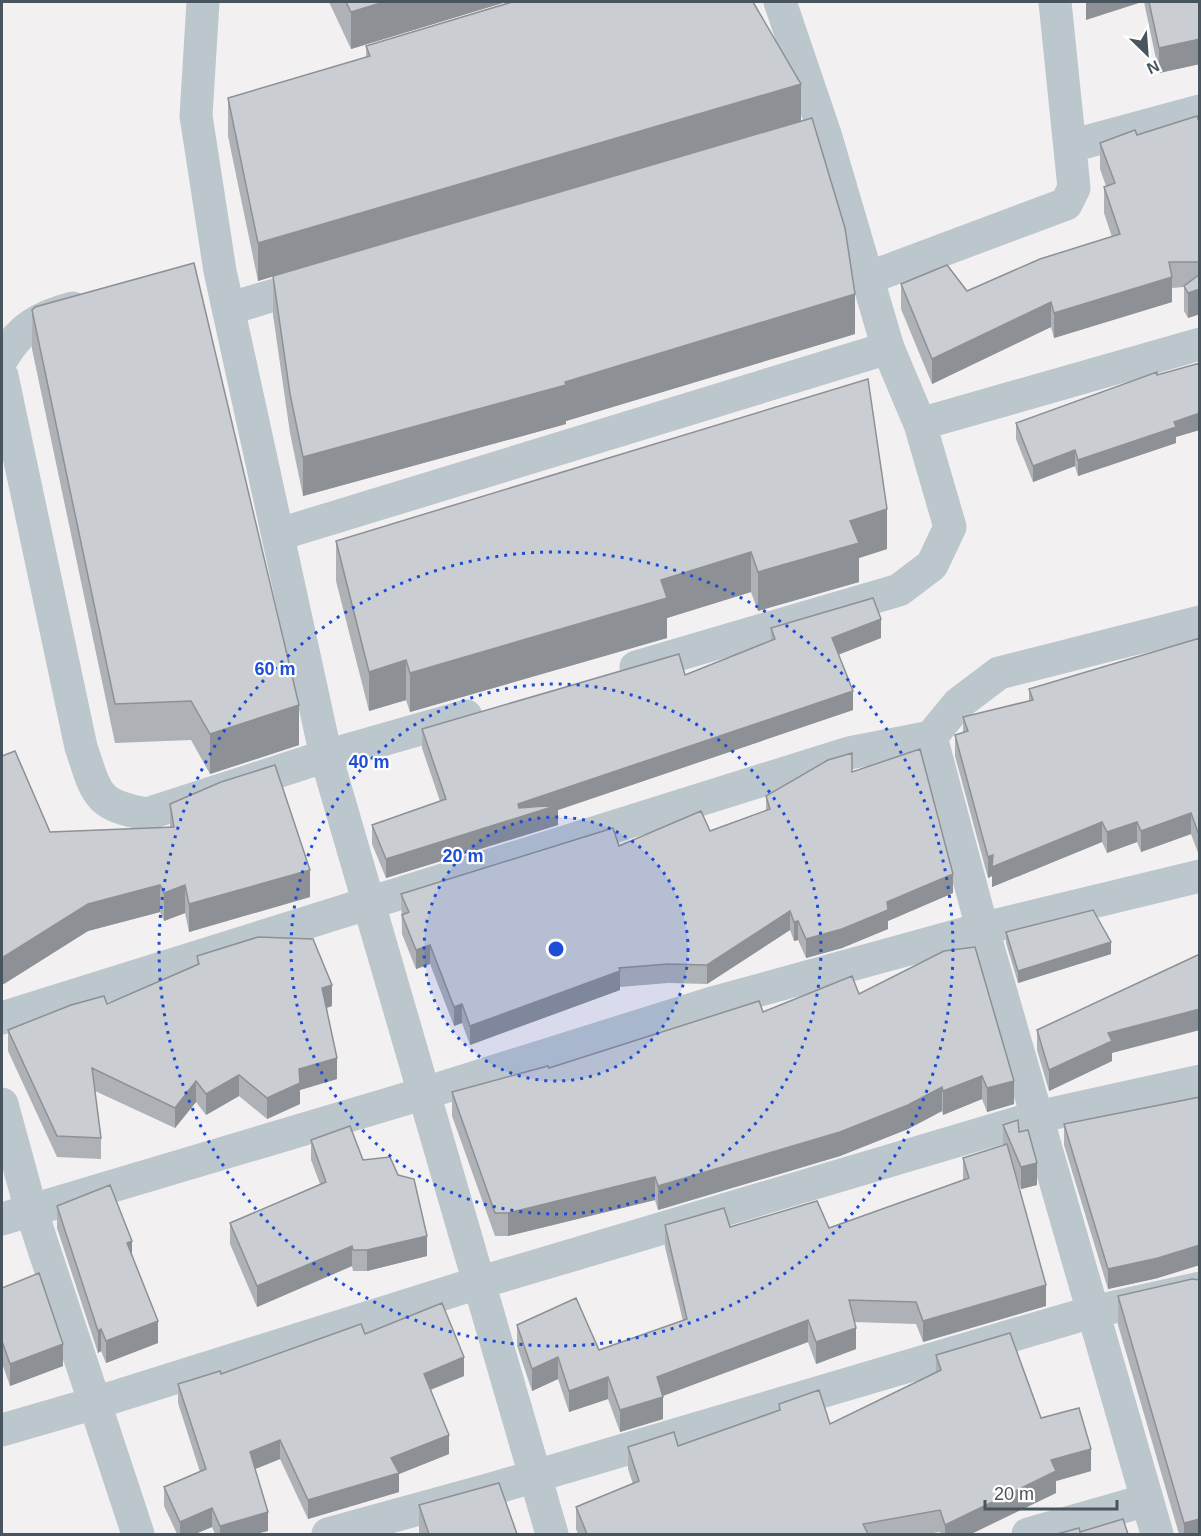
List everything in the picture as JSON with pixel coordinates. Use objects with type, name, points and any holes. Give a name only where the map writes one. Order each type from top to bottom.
[{"type":"street","points":[[203,2],[196,116],[220,271],[231,308],[326,756],[422,1094],[552,1534]]},
{"type":"street","points":[[608,675],[899,590],[932,565],[950,527],[920,424],[888,348],[825,134],[780,2]]},
{"type":"street","points":[[868,278],[1051,212],[1066,204],[1074,188],[1055,2]]},
{"type":"street","points":[[196,116],[230,105]]},
{"type":"street","points":[[1071,146],[1200,111]]},
{"type":"street","points":[[791,144],[825,134]]},
{"type":"street","points":[[188,279],[220,271]]},
{"type":"street","points":[[231,308],[345,274]]},
{"type":"street","points":[[2,359],[14,338],[34,323],[56,312],[100,301]]},
{"type":"street","points":[[920,424],[1200,344]]},
{"type":"street","points":[[280,534],[888,348]]},
{"type":"street","points":[[2,376],[81,747],[96,790],[116,809],[147,814],[326,756],[495,708]]},
{"type":"street","points":[[2,1018],[849,753],[931,737],[958,704],[999,674],[1200,622]]},
{"type":"street","points":[[931,737],[1092,1312],[1157,1534]]},
{"type":"street","points":[[16,1214],[422,1094],[709,1004],[985,928],[1200,876]]},
{"type":"street","points":[[2,1430],[478,1283],[1037,1117],[1200,1081]]},
{"type":"street","points":[[2,1104],[16,1214],[95,1403],[138,1534]]},
{"type":"street","points":[[328,1534],[1092,1312],[1200,1288]]},
{"type":"street","points":[[1028,1534],[1147,1500]]},
{"type":"building","points":[[346,2],[384,2],[351,12]]},
{"type":"building","points":[[512,2],[753,2],[801,84],[258,243],[228,98],[370,56],[366,46]]},
{"type":"building","points":[[1149,2],[1200,2],[1200,39],[1159,48]]},
{"type":"building","points":[[1197,116],[1200,124],[1200,262],[1169,262],[1172,277],[1054,313],[1051,302],[932,359],[901,284],[947,265],[967,291],[1040,259],[1120,234],[1104,187],[1115,183],[1100,143],[1135,130],[1137,135]]},
{"type":"building","points":[[812,118],[845,228],[855,294],[565,382],[566,385],[303,457],[290,394],[273,276]]},
{"type":"building","points":[[194,263],[299,705],[210,734],[191,701],[115,704],[32,310],[35,307]]},
{"type":"building","points":[[1200,274],[1200,289],[1188,293],[1184,286]]},
{"type":"building","points":[[1200,363],[1200,413],[1174,422],[1176,427],[1078,460],[1075,450],[1033,466],[1016,423],[1157,372],[1157,375]]},
{"type":"building","points":[[868,379],[887,509],[850,521],[859,543],[758,572],[751,552],[661,580],[667,598],[410,673],[406,660],[369,672],[336,541]]},
{"type":"building","points":[[873,598],[881,619],[832,638],[853,691],[518,804],[519,808],[558,805],[386,859],[372,825],[446,799],[422,729],[679,654],[685,675],[775,639],[771,628]]},
{"type":"building","points":[[1200,638],[1200,838],[1191,813],[1141,831],[1137,822],[1107,832],[1102,822],[992,867],[993,855],[988,857],[955,735],[968,731],[963,717],[1033,700],[1029,689]]},
{"type":"building","points":[[920,749],[953,874],[887,902],[888,910],[842,929],[806,939],[798,921],[794,922],[790,911],[707,965],[668,964],[619,968],[620,971],[470,1026],[462,1004],[454,1007],[430,945],[416,950],[402,915],[409,912],[401,894],[613,828],[619,846],[701,811],[710,831],[770,809],[766,796],[828,760],[852,753],[852,772]]},
{"type":"building","points":[[15,751],[50,832],[174,827],[170,804],[221,782],[275,765],[310,870],[189,904],[185,885],[164,893],[160,885],[88,904],[2,958],[2,756]]},
{"type":"building","points":[[1093,910],[1111,942],[1018,971],[1006,932]]},
{"type":"building","points":[[258,937],[313,939],[332,985],[322,988],[337,1058],[299,1069],[300,1083],[267,1098],[239,1075],[206,1094],[196,1081],[175,1108],[92,1068],[101,1138],[57,1136],[8,1030],[71,1005],[104,996],[107,1004],[199,964],[197,956]]},
{"type":"building","points":[[975,947],[1014,1081],[987,1088],[982,1076],[943,1091],[942,1087],[908,1105],[840,1132],[658,1186],[655,1177],[508,1213],[495,1213],[452,1092],[548,1066],[549,1068],[759,1001],[763,1012],[852,976],[859,994],[944,951]]},
{"type":"building","points":[[1200,954],[1200,1009],[1108,1033],[1112,1041],[1049,1070],[1037,1030]]},
{"type":"building","points":[[1200,1097],[1200,1245],[1158,1258],[1108,1269],[1064,1124]]},
{"type":"building","points":[[1018,1120],[1019,1132],[1028,1130],[1037,1163],[1021,1167],[1003,1125]]},
{"type":"building","points":[[350,1126],[363,1160],[390,1157],[398,1175],[414,1179],[427,1236],[367,1250],[353,1250],[352,1246],[257,1286],[230,1223],[326,1182],[311,1140]]},
{"type":"building","points":[[1007,1144],[1046,1285],[923,1321],[916,1302],[849,1300],[856,1328],[816,1342],[808,1320],[657,1377],[663,1397],[620,1410],[608,1377],[569,1391],[558,1357],[532,1369],[517,1325],[576,1298],[599,1350],[687,1319],[665,1225],[724,1208],[730,1227],[817,1201],[829,1228],[969,1178],[963,1158]]},
{"type":"building","points":[[110,1185],[132,1241],[127,1243],[158,1321],[106,1341],[101,1329],[98,1331],[57,1206]]},
{"type":"building","points":[[39,1273],[63,1344],[10,1364],[2,1341],[2,1288]]},
{"type":"building","points":[[1192,1279],[1200,1280],[1200,1519],[1184,1523],[1118,1296]]},
{"type":"building","points":[[442,1303],[464,1357],[424,1374],[449,1435],[391,1458],[399,1473],[308,1500],[280,1440],[250,1452],[268,1512],[220,1526],[212,1508],[180,1522],[164,1487],[206,1469],[178,1384],[220,1371],[221,1374],[361,1324],[365,1334]]},
{"type":"building","points":[[1010,1333],[1041,1418],[1079,1408],[1091,1449],[1051,1460],[1056,1471],[945,1525],[940,1510],[863,1524],[868,1534],[587,1534],[576,1507],[639,1481],[628,1447],[674,1432],[678,1446],[780,1410],[779,1404],[819,1390],[830,1424],[941,1370],[936,1355]]},
{"type":"building","points":[[499,1483],[517,1534],[429,1534],[419,1505]]},
{"type":"building","points":[[1123,1519],[1128,1534],[1057,1534],[1079,1528],[1080,1532]]}]
